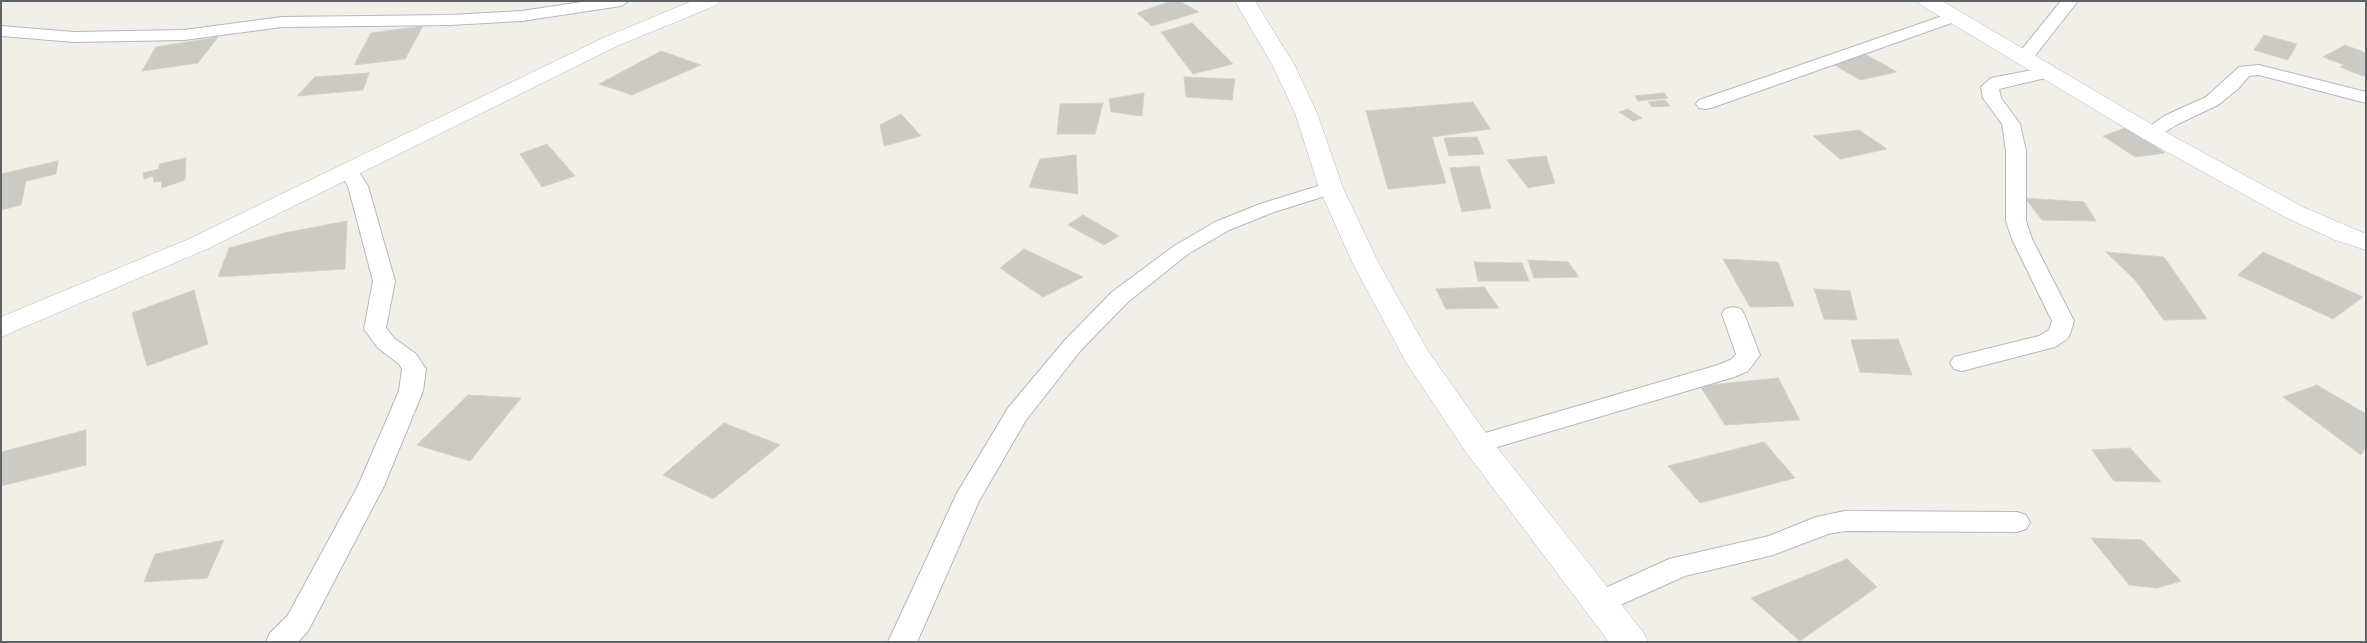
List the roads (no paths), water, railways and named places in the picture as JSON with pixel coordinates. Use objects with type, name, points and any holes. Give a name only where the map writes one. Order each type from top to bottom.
[{"type":"street","points":[[1,31],[74,37],[184,35],[299,21],[450,20],[522,16],[621,1]]},
{"type":"street","points":[[1,328],[198,244],[610,42],[710,1]]},
{"type":"street","points":[[1245,1],[1284,66],[1306,113],[1331,188],[1366,264],[1416,355],[1477,444],[1630,642]]},
{"type":"street","points":[[1928,1],[2150,133],[2294,212],[2344,235],[2366,242]]},
{"type":"street","points":[[2024,58],[2059,12],[2070,1]]},
{"type":"street","points":[[1705,104],[1954,17]]},
{"type":"street","points":[[2150,133],[2170,120],[2212,101],[2233,84],[2239,75],[2246,71],[2259,70],[2366,98]]},
{"type":"street","points":[[1962,363],[2047,342],[2059,334],[2063,322],[2016,221],[2016,151],[2010,124],[1992,98],[1990,88],[1997,82],[2048,72]]},
{"type":"street","points":[[280,642],[298,623],[371,486],[411,391],[414,369],[408,359],[386,343],[375,329],[376,315],[384,281],[358,186],[348,170]]},
{"type":"street","points":[[902,642],[966,500],[1017,414],[1073,345],[1120,297],[1181,250],[1222,226],[1267,208],[1331,188]]},
{"type":"street","points":[[1477,444],[1726,371],[1740,365],[1748,355],[1734,314]]},
{"type":"street","points":[[1600,603],[1679,567],[1773,545],[1825,524],[1845,521],[2017,522]]}]
